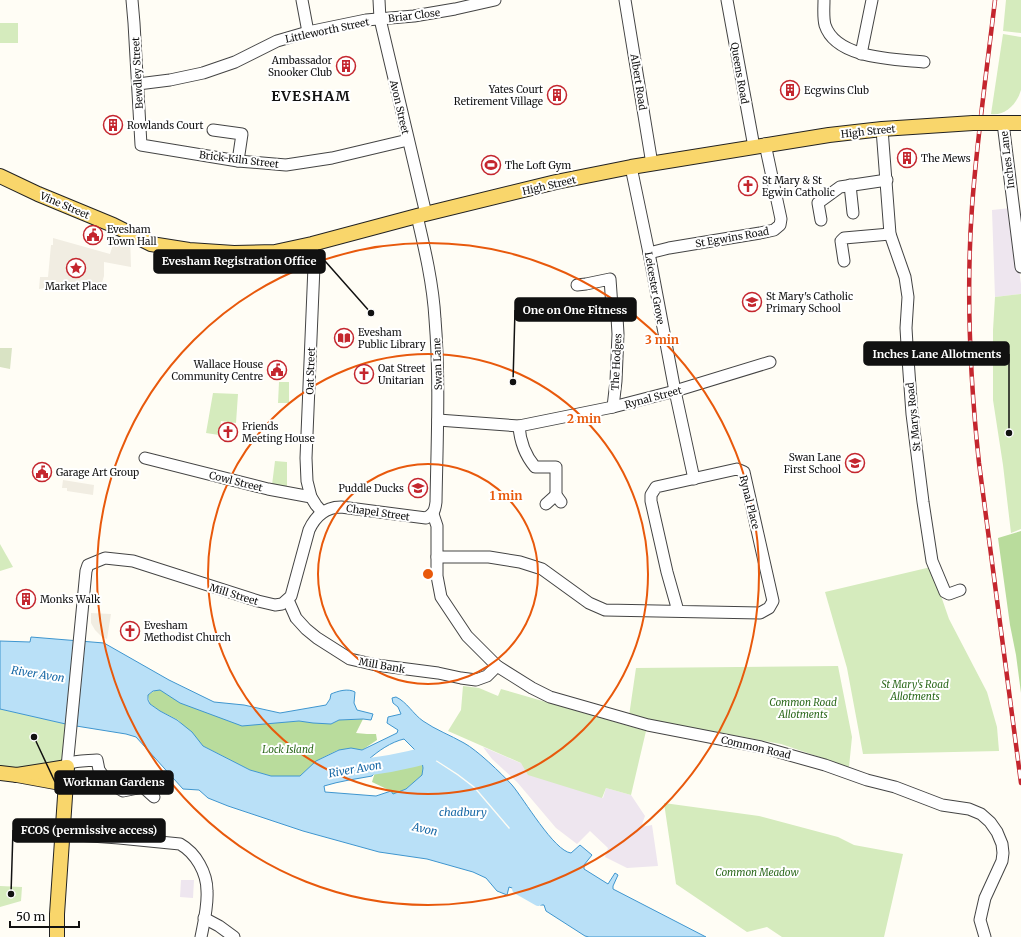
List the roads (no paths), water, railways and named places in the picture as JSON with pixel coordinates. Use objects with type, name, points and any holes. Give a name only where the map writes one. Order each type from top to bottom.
[{"type":"main road","name":"High Street","points":[[130,234],[151,244],[189,250],[234,253],[275,252],[556,182],[631,167],[829,134],[973,123],[1021,123]]},
{"type":"main road","name":"Vine Street","points":[[0,176],[38,194],[113,225],[130,234]]},
{"type":"main road","points":[[17,775],[48,771],[67,765],[57,914],[57,937]]},
{"type":"main road","points":[[0,773],[66,784]]},
{"type":"street","name":"Bewdley Street","points":[[132,0],[141,146]]},
{"type":"street","points":[[302,0],[308,32]]},
{"type":"street","name":"Avon Street","points":[[378,0],[380,19],[408,140],[421,215]]},
{"type":"street","name":"Briar Close","points":[[380,19],[414,16],[455,9],[493,0]]},
{"type":"street","name":"Albert Road","points":[[625,0],[652,164]]},
{"type":"street","name":"Queens Road","points":[[727,0],[760,146]]},
{"type":"street","points":[[824,0],[824,17],[828,31],[840,44],[861,54],[924,62]]},
{"type":"street","points":[[861,54],[872,0]]},
{"type":"street","name":"Littleworth Street","points":[[138,84],[170,80],[203,73],[235,62],[276,41],[308,32],[366,20],[380,19]]},
{"type":"street","name":"Inches Lane","points":[[1000,123],[1021,268]]},
{"type":"street","name":"St Marys Road","points":[[882,129],[890,234],[905,277],[908,297],[906,328],[912,414],[922,502],[932,560],[945,592],[949,594],[960,590]]},
{"type":"street","points":[[213,130],[242,134],[238,161]]},
{"type":"street","name":"Brick-Kiln Street","points":[[141,146],[238,161],[286,165],[332,158],[408,140]]},
{"type":"street","name":"St Egwins Road","points":[[649,252],[760,233],[774,230],[780,225],[781,219],[760,146]]},
{"type":"street","name":"Leicester Grove","points":[[631,167],[649,252],[675,391],[694,479]]},
{"type":"street","points":[[820,220],[818,203],[840,187],[887,180]]},
{"type":"street","points":[[850,185],[853,214]]},
{"type":"street","name":"Swan Lane","points":[[421,215],[435,316],[438,420],[436,502],[433,514]]},
{"type":"street","points":[[844,261],[841,241],[844,238],[890,234]]},
{"type":"street","name":"Oat Street","points":[[311,497],[306,481],[306,458],[314,266],[312,244]]},
{"type":"street","name":"The Hodges","points":[[577,285],[610,279],[612,307],[617,317],[618,334],[616,381],[613,407]]},
{"type":"street","name":"Rynal Street","points":[[438,420],[519,426],[613,407],[675,391],[770,362]]},
{"type":"street","points":[[519,426],[522,445],[530,461],[535,467],[556,467],[558,498],[546,504]]},
{"type":"street","name":"Cowl Street","points":[[144,458],[268,489],[311,497]]},
{"type":"street","name":"Rynal Place","points":[[437,557],[489,557],[520,562],[542,569],[589,603],[605,610],[760,613],[769,608],[773,600],[744,472],[737,469],[656,487],[651,495],[650,501],[657,532],[678,611]]},
{"type":"street","points":[[288,600],[292,596],[309,530],[313,521],[322,512],[311,497]]},
{"type":"street","name":"Chapel Street","points":[[322,512],[336,507],[341,507],[400,516],[426,518],[433,514]]},
{"type":"street","points":[[433,514],[437,526],[437,557]]},
{"type":"street","name":"Common Road","points":[[437,557],[436,576],[441,597],[466,636],[497,666],[532,688],[550,697],[648,725],[761,747],[825,765],[867,780],[895,787],[942,805],[970,809],[981,814],[990,822],[997,832],[1002,844],[1002,861],[985,898],[980,920],[985,937]]},
{"type":"street","name":"Mill Street","points":[[67,765],[85,580],[88,565],[105,558],[115,558],[133,562],[258,601],[276,605],[282,604],[288,600]]},
{"type":"street","name":"Mill Bank","points":[[288,600],[296,618],[306,629],[317,638],[350,659],[376,665],[476,680],[487,676],[497,666]]},
{"type":"street","points":[[67,765],[75,761],[82,762],[97,760],[99,770],[104,778],[113,785],[124,791],[143,786],[154,797]]},
{"type":"street","points":[[63,834],[180,844],[193,854],[200,865],[206,880],[208,890],[201,937]]},
{"type":"street","points":[[204,918],[220,926],[234,937]]},
{"type":"water","name":"chadbury","points":[[31,637],[104,643],[169,680],[214,702],[244,705],[280,713],[326,705],[331,694],[349,690],[355,692],[354,703],[357,710],[373,714],[371,720],[339,720],[331,724],[299,721],[242,726],[180,703],[160,690],[153,691],[148,695],[150,704],[177,720],[192,732],[203,746],[250,770],[271,776],[300,776],[316,761],[339,750],[351,748],[362,750],[397,733],[398,730],[387,723],[388,717],[401,714],[398,707],[393,703],[392,698],[396,697],[423,721],[469,746],[489,762],[512,785],[556,844],[571,853],[580,845],[592,855],[584,865],[584,869],[608,884],[615,873],[618,875],[613,889],[706,937],[585,936],[546,911],[544,905],[540,905],[537,896],[509,887],[507,895],[497,891],[486,878],[473,872],[427,859],[379,852],[303,831],[228,806],[208,798],[199,790],[183,789],[136,737],[70,725],[0,709],[0,641],[30,642]],"holes":[[[404,739],[417,752],[408,757],[410,764],[422,762],[422,775],[406,789],[393,794],[391,791],[376,796],[325,792],[324,786],[342,781],[372,776],[378,769],[377,763],[371,763],[368,760],[380,750],[394,742]]]},
{"type":"waterway","name":"River Avon","points":[[355,768],[393,763],[431,754]]},
{"type":"waterway","points":[[517,889],[538,901]]},
{"type":"railway","points":[[995,0],[979,129],[972,207],[969,271],[971,367],[979,463],[1021,783]]},
{"type":"place","name":"Ambassador Snooker Club","points":[[346,66]]},
{"type":"place","name":"Ecgwins Club","points":[[790,90]]},
{"type":"place","name":"Yates Court Retirement Village","points":[[557,95]]},
{"type":"place","name":"Rowlands Court","points":[[113,125]]},
{"type":"place","name":"The Mews","points":[[907,158]]},
{"type":"place","name":"The Loft Gym","points":[[491,165]]},
{"type":"place","name":"St Mary & St Egwin Catholic","points":[[748,186]]},
{"type":"place","name":"Evesham Town Hall","points":[[93,235]]},
{"type":"place","name":"Market Place","points":[[76,268]]},
{"type":"place","name":"St Mary's Catholic Primary School","points":[[752,302]]},
{"type":"place","name":"Evesham Registration Office","points":[[371,313]]},
{"type":"place","name":"Evesham Public Library","points":[[344,338]]},
{"type":"place","name":"Wallace House Community Centre","points":[[277,370]]},
{"type":"place","name":"Oat Street Unitarian","points":[[364,374]]},
{"type":"place","name":"One on One Fitness","points":[[513,382]]},
{"type":"place","name":"Friends Meeting House","points":[[228,432]]},
{"type":"place","name":"Inches Lane Allotments","points":[[1009,433]]},
{"type":"place","name":"Swan Lane First School","points":[[855,463]]},
{"type":"place","name":"Garage Art Group","points":[[42,472]]},
{"type":"place","name":"Puddle Ducks","points":[[418,488]]},
{"type":"place","name":"Monks Walk","points":[[26,599]]},
{"type":"place","name":"Evesham Methodist Church","points":[[130,631]]},
{"type":"place","name":"Workman Gardens","points":[[34,737]]},
{"type":"place","name":"FCOS (permissive access)","points":[[11,894]]},
{"type":"district","name":"EVESHAM","points":[[311,96]]},
{"type":"park label","name":"St Mary's Road Allotments","points":[[915,690]]},
{"type":"park label","name":"Common Road Allotments","points":[[803,708]]},
{"type":"park label","name":"Lock Island","points":[[288,749]]},
{"type":"park label","name":"Common Meadow","points":[[757,872]]},
{"type":"water label","name":"Avon","points":[[425,829]]}]
